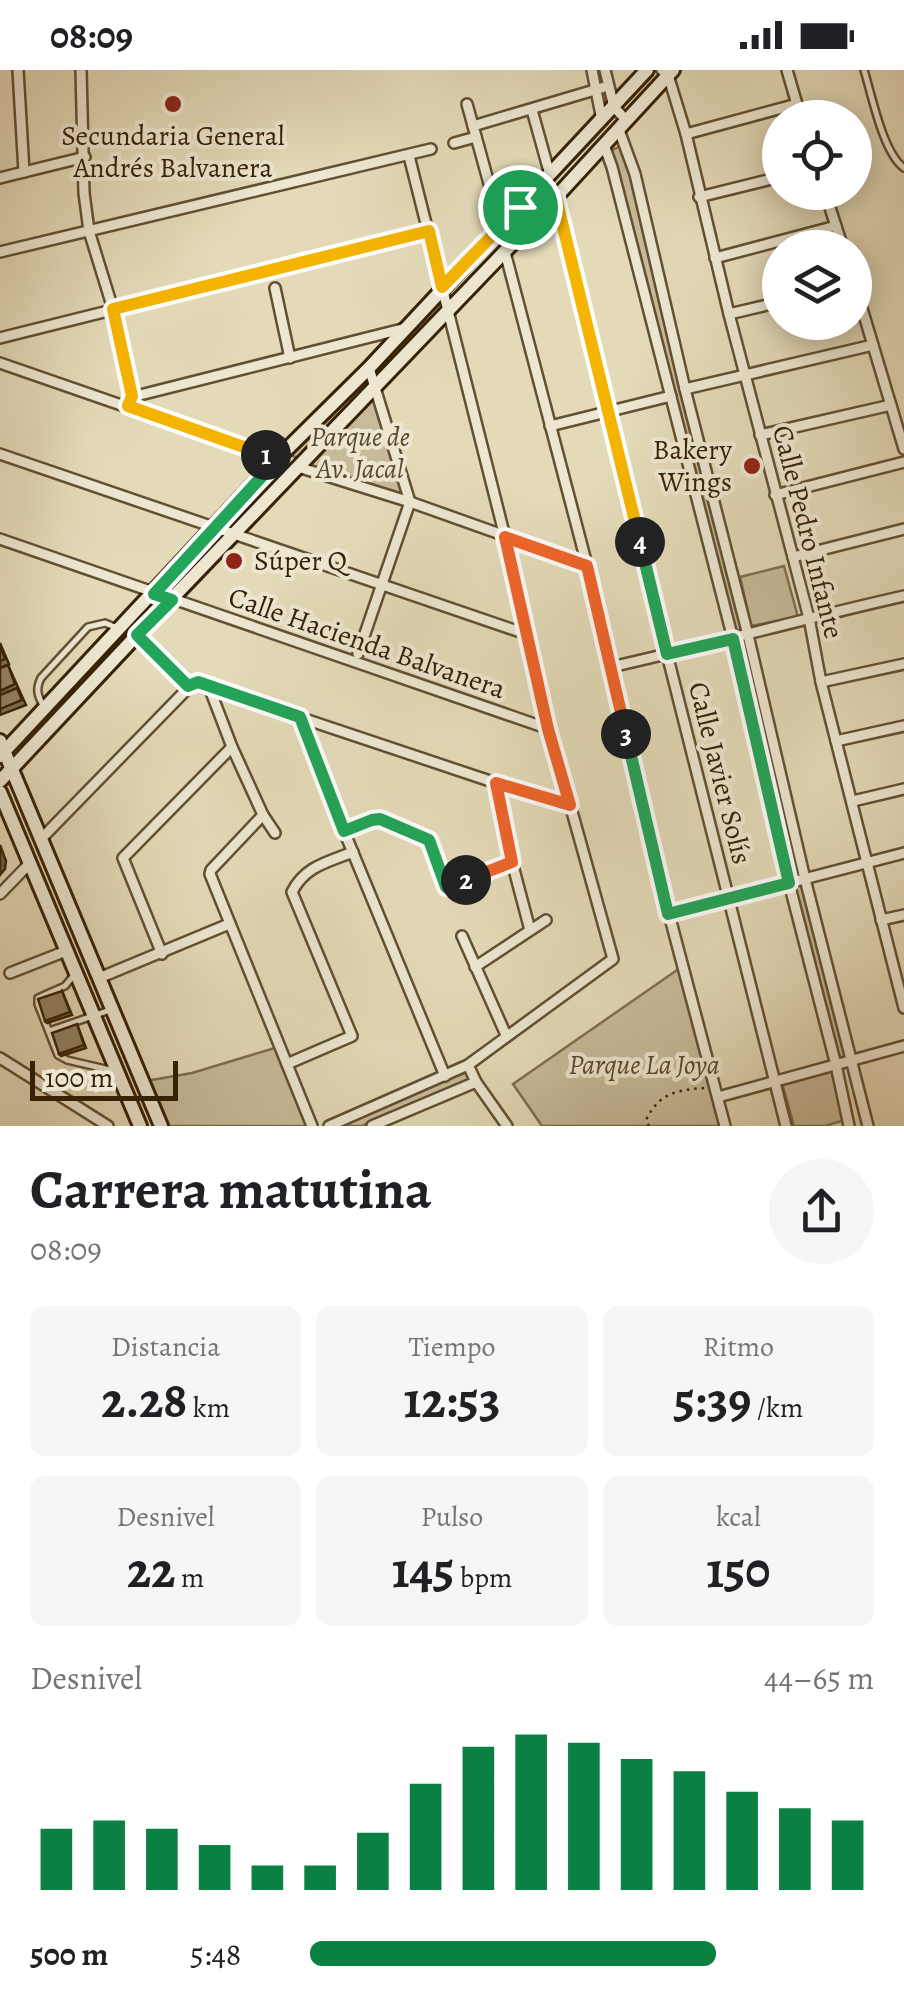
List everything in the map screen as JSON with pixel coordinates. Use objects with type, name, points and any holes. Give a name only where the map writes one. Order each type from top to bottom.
[{"type":"main road","points":[[161,1126],[12,768],[1,750],[369,368],[647,70]]},
{"type":"main road","points":[[0,781],[556,198],[668,72]]},
{"type":"main road","points":[[520,207],[533,222]]},
{"type":"main road","points":[[0,792],[140,1126]]},
{"type":"street","points":[[18,70],[24,172]]},
{"type":"street","points":[[81,70],[84,192],[89,231],[113,309],[132,396],[128,406]]},
{"type":"street","points":[[592,70],[602,120]]},
{"type":"street","points":[[605,70],[636,174],[804,879],[868,1126]]},
{"type":"street","points":[[668,72],[685,70]]},
{"type":"street","points":[[787,70],[796,100]]},
{"type":"street","name":"Calle Pedro Infante","points":[[668,72],[881,920],[901,980],[904,1008]]},
{"type":"street","points":[[454,143],[532,110],[608,86]]},
{"type":"street","points":[[467,104],[501,227]]},
{"type":"street","points":[[532,110],[550,175]]},
{"type":"street","points":[[686,134],[762,113]]},
{"type":"street","points":[[604,145],[733,639],[849,1126]]},
{"type":"street","points":[[0,252],[432,149]]},
{"type":"street","points":[[330,1126],[468,1065],[613,958],[548,729],[505,537],[409,156]]},
{"type":"street","points":[[0,178],[85,157]]},
{"type":"street","points":[[700,197],[762,182]]},
{"type":"street","name":"Calle Javier Solís","points":[[556,198],[786,1126]]},
{"type":"street","points":[[830,210],[837,230]]},
{"type":"street","points":[[627,226],[645,220]]},
{"type":"street","points":[[714,258],[836,226]]},
{"type":"street","points":[[0,338],[429,231]]},
{"type":"street","points":[[505,252],[587,566],[668,914],[725,1126]]},
{"type":"street","points":[[274,288],[290,358]]},
{"type":"street","points":[[728,314],[762,306]]},
{"type":"street","points":[[132,396],[405,329]]},
{"type":"street","points":[[872,340],[904,449]]},
{"type":"street","points":[[685,389],[873,345]]},
{"type":"street","points":[[0,363],[278,459]]},
{"type":"street","points":[[358,654],[410,502],[369,368]]},
{"type":"street","points":[[550,426],[670,396]]},
{"type":"street","points":[[760,436],[890,406]]},
{"type":"street","points":[[683,444],[699,441]]},
{"type":"street","points":[[0,454],[526,634]]},
{"type":"street","points":[[775,495],[904,462]]},
{"type":"street","points":[[298,467],[410,502],[587,566]]},
{"type":"street","points":[[792,557],[904,529]]},
{"type":"street","name":"Calle Hacienda Balvanera","points":[[0,539],[548,729]]},
{"type":"street","points":[[717,578],[732,574]]},
{"type":"street","points":[[610,667],[904,596]]},
{"type":"street","points":[[821,682],[904,664]]},
{"type":"street","points":[[41,839],[191,684],[570,805]]},
{"type":"street","points":[[209,687],[232,747],[275,833]]},
{"type":"street","points":[[300,717],[445,1076]]},
{"type":"street","points":[[836,741],[904,726]]},
{"type":"street","points":[[756,741],[772,738]]},
{"type":"street","points":[[162,954],[123,858],[232,747]]},
{"type":"street","points":[[496,783],[530,930]]},
{"type":"street","points":[[853,801],[904,789]]},
{"type":"street","points":[[264,815],[211,870],[212,880],[312,1126]]},
{"type":"street","points":[[344,831],[376,818],[426,838],[431,842],[446,887],[512,862]]},
{"type":"street","points":[[287,1064],[352,1036],[292,892],[310,868],[354,852]]},
{"type":"street","points":[[668,914],[904,853]]},
{"type":"street","points":[[0,894],[29,864]]},
{"type":"street","points":[[881,920],[904,915]]},
{"type":"street","points":[[475,967],[546,920]]},
{"type":"street","points":[[99,978],[229,924]]},
{"type":"street","points":[[462,936],[506,1036]]},
{"type":"street","points":[[10,973],[66,950]]},
{"type":"street","points":[[718,1096],[904,1046]]},
{"type":"street","points":[[0,1058],[108,1126]]},
{"type":"street","points":[[468,1065],[506,1126]]},
{"type":"street","points":[[372,1126],[476,1082]]},
{"type":"lane","points":[[864,70],[890,149],[904,168]]},
{"type":"lane","points":[[45,708],[37,685],[88,627],[105,623],[120,630]]},
{"type":"lane","points":[[76,972],[64,986],[38,998],[48,1032],[62,1058],[117,1072]]},
{"type":"lane","points":[[48,1032],[112,1009]]},
{"type":"path","points":[[137,635],[191,684]]},
{"type":"path","points":[[649,1126],[646,1120],[653,1106],[666,1096],[680,1090],[710,1087]]},
{"type":"green space","points":[[622,145],[744,633],[735,635],[611,151]]},
{"type":"green space","points":[[443,290],[446,308],[299,458],[286,454]]},
{"type":"green space","name":"Parque de Av. Jacal","points":[[375,392],[403,497],[307,465]]},
{"type":"green space","points":[[784,566],[798,617],[751,626],[740,577]]},
{"type":"green space","points":[[152,599],[161,604],[14,760],[10,750]]},
{"type":"green space","points":[[745,640],[801,877],[791,880],[737,642]]},
{"type":"green space","points":[[803,883],[848,1058],[838,1061],[793,887]]},
{"type":"green space","name":"Parque La Joya","points":[[680,968],[720,1126],[542,1126],[513,1084]]},
{"type":"green space","points":[[278,1047],[311,1126],[164,1126],[146,1081],[192,1073]]},
{"type":"green space","points":[[834,1070],[845,1120],[825,1126],[794,1126],[782,1083]]},
{"type":"green space","points":[[466,1072],[470,1083],[362,1126],[335,1126]]},
{"type":"building","points":[[8,665],[15,684],[0,691],[0,668]]},
{"type":"building","points":[[17,688],[22,700],[0,709],[0,695]]},
{"type":"building","points":[[62,991],[70,1012],[45,1021],[38,999]]},
{"type":"building","points":[[77,1024],[84,1045],[59,1054],[52,1033]]},
{"type":"place","name":"Secundaria General Andrés Balvanera","points":[[173,104]]},
{"type":"place","name":"Bakery Wings","points":[[752,466]]},
{"type":"place","name":"Súper Q","points":[[234,561]]},
{"type":"route","points":[[556,198],[667,654],[733,639],[789,883],[668,914],[587,566],[505,537],[548,729],[570,805],[496,783],[512,862],[446,887],[431,842],[426,838],[376,818],[344,831],[300,717],[198,682],[188,686],[137,635],[172,600],[154,594],[278,459],[128,406],[132,396],[113,309],[429,231],[442,287],[520,207],[533,222],[556,198]]}]
